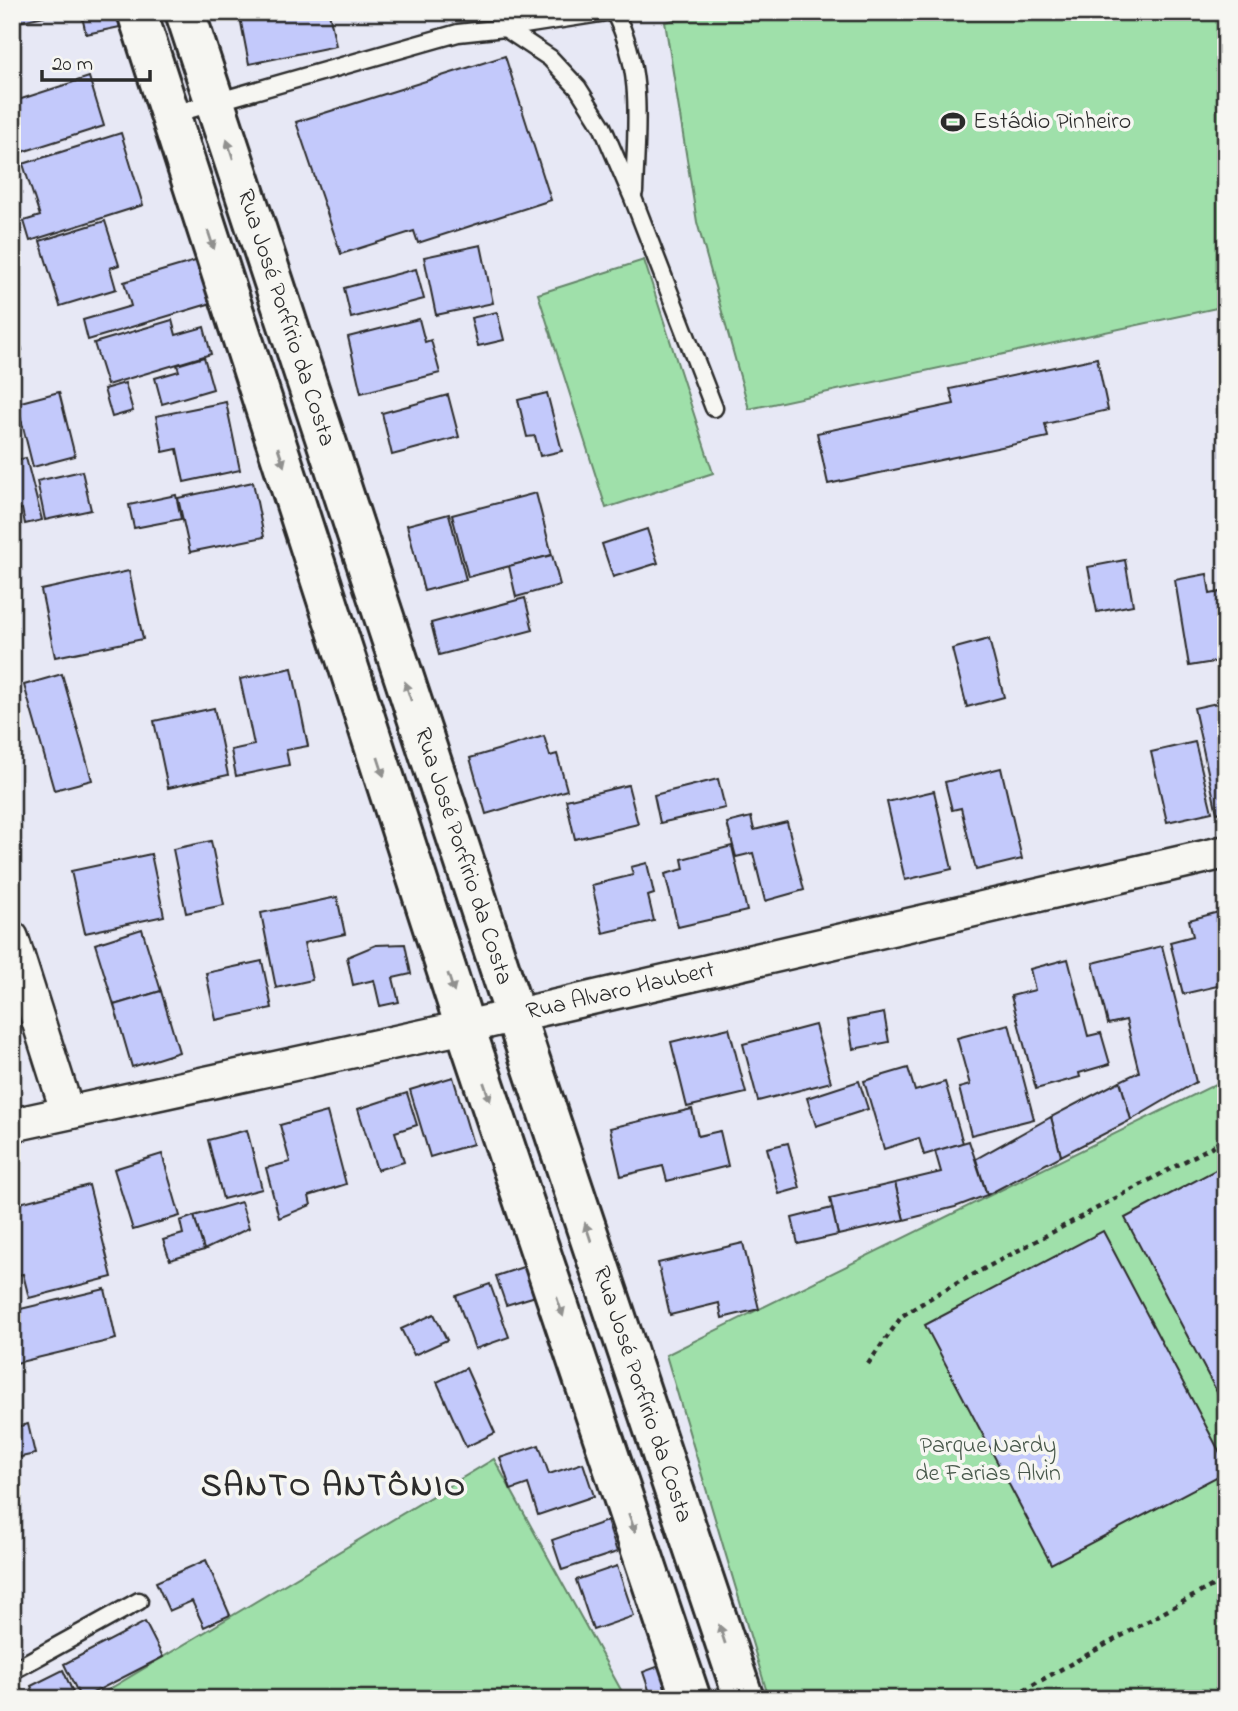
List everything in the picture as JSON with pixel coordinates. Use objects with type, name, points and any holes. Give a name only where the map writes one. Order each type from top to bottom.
[{"type":"street","name":"Rua José Porfírio da Costa","points":[[137,12],[465,1027],[691,1699]]},
{"type":"street","name":"Rua José Porfírio da Costa","points":[[185,12],[515,1016],[744,1699]]},
{"type":"street","points":[[300,516],[346,502]]},
{"type":"street","name":"Rua Alvaro Haubert","points":[[12,1125],[515,1016],[1226,852]]},
{"type":"street","points":[[12,938],[67,1111]]},
{"type":"lane","points":[[170,115],[458,33],[607,12]]},
{"type":"lane","points":[[614,12],[626,34],[637,89],[633,198]]},
{"type":"lane","points":[[505,28],[550,58],[578,88],[602,126],[633,198],[714,408]]},
{"type":"lane","points":[[12,1671],[139,1601]]},
{"type":"path","points":[[868,1364],[902,1316],[1226,1139]]},
{"type":"path","points":[[1215,1144],[1226,1148]]},
{"type":"path","points":[[975,1699],[1020,1692],[1226,1578]]},
{"type":"green space","name":"Estádio Pinheiro","points":[[709,12],[1226,12],[1226,306],[749,409],[697,222],[665,22]]},
{"type":"green space","points":[[644,260],[713,473],[606,508],[538,294]]},
{"type":"green space","name":"Parque Nardy de Farias Alvin","points":[[1226,1079],[1226,1685],[1203,1699],[769,1699],[666,1355]]},
{"type":"green space","points":[[494,1459],[626,1699],[93,1699]]},
{"type":"building","points":[[12,12],[63,12],[12,23]]},
{"type":"building","points":[[81,12],[116,12],[120,27],[86,34]]},
{"type":"building","points":[[239,12],[329,12],[336,46],[249,64]]},
{"type":"building","points":[[505,56],[551,200],[418,243],[414,231],[341,254],[296,122]]},
{"type":"building","points":[[89,77],[104,126],[19,153],[12,130],[12,102]]},
{"type":"building","points":[[121,133],[143,205],[30,241],[24,221],[40,216],[23,164]]},
{"type":"building","points":[[105,221],[119,265],[110,268],[116,289],[60,306],[40,241]]},
{"type":"building","points":[[481,245],[493,303],[436,315],[424,257]]},
{"type":"building","points":[[12,252],[21,286],[12,288]]},
{"type":"building","points":[[202,259],[215,302],[88,340],[83,320],[131,306],[124,282]]},
{"type":"building","points":[[416,269],[424,299],[351,318],[344,288]]},
{"type":"building","points":[[12,312],[22,350],[12,352]]},
{"type":"building","points":[[497,312],[504,340],[478,346],[471,318]]},
{"type":"building","points":[[419,319],[425,342],[431,340],[440,373],[361,393],[348,337]]},
{"type":"building","points":[[172,320],[176,335],[204,327],[211,354],[107,385],[94,343]]},
{"type":"building","points":[[204,357],[213,389],[162,404],[155,378],[179,371],[177,365]]},
{"type":"building","points":[[1097,358],[1108,410],[1045,424],[1048,437],[828,484],[817,433],[954,404],[950,389]]},
{"type":"building","points":[[125,383],[133,411],[112,417],[104,389]]},
{"type":"building","points":[[59,392],[75,456],[33,467],[17,403]]},
{"type":"building","points":[[547,393],[562,451],[540,456],[535,436],[527,437],[518,400]]},
{"type":"building","points":[[448,395],[459,437],[392,455],[382,413]]},
{"type":"building","points":[[226,402],[240,470],[184,482],[177,449],[163,452],[156,416]]},
{"type":"building","points":[[26,458],[42,520],[25,524],[22,509],[12,511],[12,461]]},
{"type":"building","points":[[82,471],[91,510],[45,520],[37,481]]},
{"type":"building","points":[[253,482],[264,537],[190,552],[178,498]]},
{"type":"building","points":[[536,493],[552,555],[468,577],[452,515]]},
{"type":"building","points":[[176,495],[181,519],[134,528],[129,505]]},
{"type":"building","points":[[449,514],[466,580],[424,591],[407,525]]},
{"type":"building","points":[[647,529],[658,563],[613,577],[602,544]]},
{"type":"building","points":[[552,555],[560,585],[516,597],[509,566]]},
{"type":"building","points":[[1125,560],[1133,605],[1097,612],[1088,567]]},
{"type":"building","points":[[129,571],[143,639],[55,657],[41,590]]},
{"type":"building","points":[[1207,574],[1210,594],[1226,591],[1226,660],[1189,666],[1175,580]]},
{"type":"building","points":[[525,598],[533,630],[439,655],[431,623]]},
{"type":"building","points":[[989,639],[1004,697],[967,707],[952,649]]},
{"type":"building","points":[[292,668],[308,746],[286,750],[289,765],[236,776],[231,750],[254,745],[240,679]]},
{"type":"building","points":[[62,674],[92,780],[54,790],[24,685]]},
{"type":"building","points":[[1226,701],[1226,811],[1217,813],[1194,708]]},
{"type":"building","points":[[214,708],[228,775],[168,788],[154,721]]},
{"type":"building","points":[[544,736],[550,756],[557,754],[567,790],[486,814],[470,758]]},
{"type":"building","points":[[1195,742],[1212,812],[1167,822],[1151,752]]},
{"type":"building","points":[[1001,768],[1022,859],[976,870],[961,808],[952,810],[945,782]]},
{"type":"building","points":[[718,779],[725,808],[660,823],[654,795]]},
{"type":"building","points":[[628,785],[638,824],[575,839],[566,800]]},
{"type":"building","points":[[934,791],[952,869],[905,880],[887,802]]},
{"type":"building","points":[[751,817],[754,830],[787,822],[804,890],[765,901],[753,853],[736,857],[727,823]]},
{"type":"building","points":[[211,841],[224,905],[186,913],[173,849]]},
{"type":"building","points":[[732,846],[747,911],[678,927],[665,874],[684,869],[682,859]]},
{"type":"building","points":[[151,854],[164,916],[85,933],[71,871]]},
{"type":"building","points":[[647,863],[654,894],[648,896],[654,921],[603,933],[592,885],[633,875],[631,867]]},
{"type":"building","points":[[337,897],[345,934],[304,943],[312,980],[276,988],[261,913]]},
{"type":"building","points":[[1226,910],[1226,984],[1183,994],[1170,942],[1193,936],[1189,920]]},
{"type":"building","points":[[142,929],[161,991],[114,1005],[95,944]]},
{"type":"building","points":[[405,944],[411,974],[393,978],[399,1002],[380,1006],[374,980],[353,985],[347,957],[376,945]]},
{"type":"building","points":[[1162,946],[1196,1082],[1131,1120],[1120,1081],[1139,1072],[1126,1020],[1108,1024],[1093,963]]},
{"type":"building","points":[[1068,959],[1088,1036],[1101,1033],[1110,1064],[1079,1073],[1080,1077],[1036,1089],[1011,996],[1035,990],[1030,969]]},
{"type":"building","points":[[262,961],[272,1008],[216,1020],[206,973]]},
{"type":"building","points":[[161,991],[179,1052],[132,1067],[114,1005]]},
{"type":"building","points":[[884,1013],[889,1042],[853,1049],[848,1020]]},
{"type":"building","points":[[1009,1024],[1034,1119],[971,1135],[959,1088],[970,1085],[957,1038]]},
{"type":"building","points":[[815,1025],[831,1082],[758,1101],[743,1044]]},
{"type":"building","points":[[729,1028],[746,1093],[687,1107],[671,1042]]},
{"type":"building","points":[[12,1031],[18,1052],[12,1054]]},
{"type":"building","points":[[908,1068],[915,1091],[945,1082],[963,1143],[924,1155],[919,1138],[884,1149],[864,1081]]},
{"type":"building","points":[[453,1077],[473,1144],[430,1157],[410,1090]]},
{"type":"building","points":[[859,1081],[868,1109],[816,1126],[807,1098]]},
{"type":"building","points":[[1120,1081],[1131,1120],[1061,1156],[1051,1117]]},
{"type":"building","points":[[407,1093],[417,1125],[395,1132],[404,1162],[377,1170],[358,1109]]},
{"type":"building","points":[[692,1109],[698,1136],[720,1131],[728,1166],[667,1181],[663,1166],[621,1176],[610,1128]]},
{"type":"building","points":[[327,1112],[346,1184],[309,1196],[311,1205],[279,1218],[266,1168],[290,1162],[280,1125]]},
{"type":"building","points":[[1051,1117],[1061,1156],[987,1195],[976,1159]]},
{"type":"building","points":[[247,1130],[262,1189],[223,1199],[208,1140]]},
{"type":"building","points":[[969,1141],[987,1195],[955,1207],[904,1220],[895,1183],[941,1172],[935,1151]]},
{"type":"building","points":[[788,1143],[800,1188],[779,1194],[767,1148]]},
{"type":"building","points":[[162,1154],[180,1216],[133,1230],[114,1169]]},
{"type":"building","points":[[1221,1167],[1226,1176],[1226,1409],[1125,1218]]},
{"type":"building","points":[[895,1183],[904,1220],[838,1235],[830,1198]]},
{"type":"building","points":[[89,1185],[112,1277],[29,1298],[23,1274],[12,1276],[12,1205]]},
{"type":"building","points":[[241,1202],[249,1228],[204,1250],[194,1216]]},
{"type":"building","points":[[832,1208],[838,1235],[798,1244],[792,1218]]},
{"type":"building","points":[[194,1216],[204,1250],[170,1260],[163,1240],[183,1234],[180,1221]]},
{"type":"building","points":[[1103,1231],[1226,1464],[1226,1472],[1051,1564],[925,1325]]},
{"type":"building","points":[[743,1243],[759,1309],[722,1318],[719,1303],[670,1315],[658,1263]]},
{"type":"building","points":[[529,1265],[539,1295],[506,1305],[496,1276]]},
{"type":"building","points":[[490,1284],[509,1337],[475,1349],[456,1296]]},
{"type":"building","points":[[105,1289],[116,1339],[12,1364],[12,1311]]},
{"type":"building","points":[[434,1314],[447,1340],[414,1355],[401,1329]]},
{"type":"building","points":[[466,1368],[495,1433],[466,1447],[437,1382]]},
{"type":"building","points":[[28,1424],[35,1454],[12,1459],[12,1428]]},
{"type":"building","points":[[539,1445],[549,1474],[583,1463],[594,1496],[538,1515],[528,1484],[511,1490],[500,1458]]},
{"type":"building","points":[[607,1521],[617,1552],[562,1570],[552,1540]]},
{"type":"building","points":[[206,1560],[230,1615],[204,1627],[192,1601],[169,1611],[156,1582]]},
{"type":"building","points":[[617,1566],[634,1616],[593,1630],[576,1580]]},
{"type":"building","points":[[145,1622],[163,1657],[81,1699],[64,1664]]},
{"type":"building","points":[[665,1664],[677,1699],[652,1699],[643,1672]]},
{"type":"building","points":[[63,1670],[76,1699],[37,1699],[31,1686]]},
{"type":"place","name":"Estádio Pinheiro","points":[[953,122]]},
{"type":"district","name":"SANTO ANTÔNIO","points":[[334,1487]]}]
